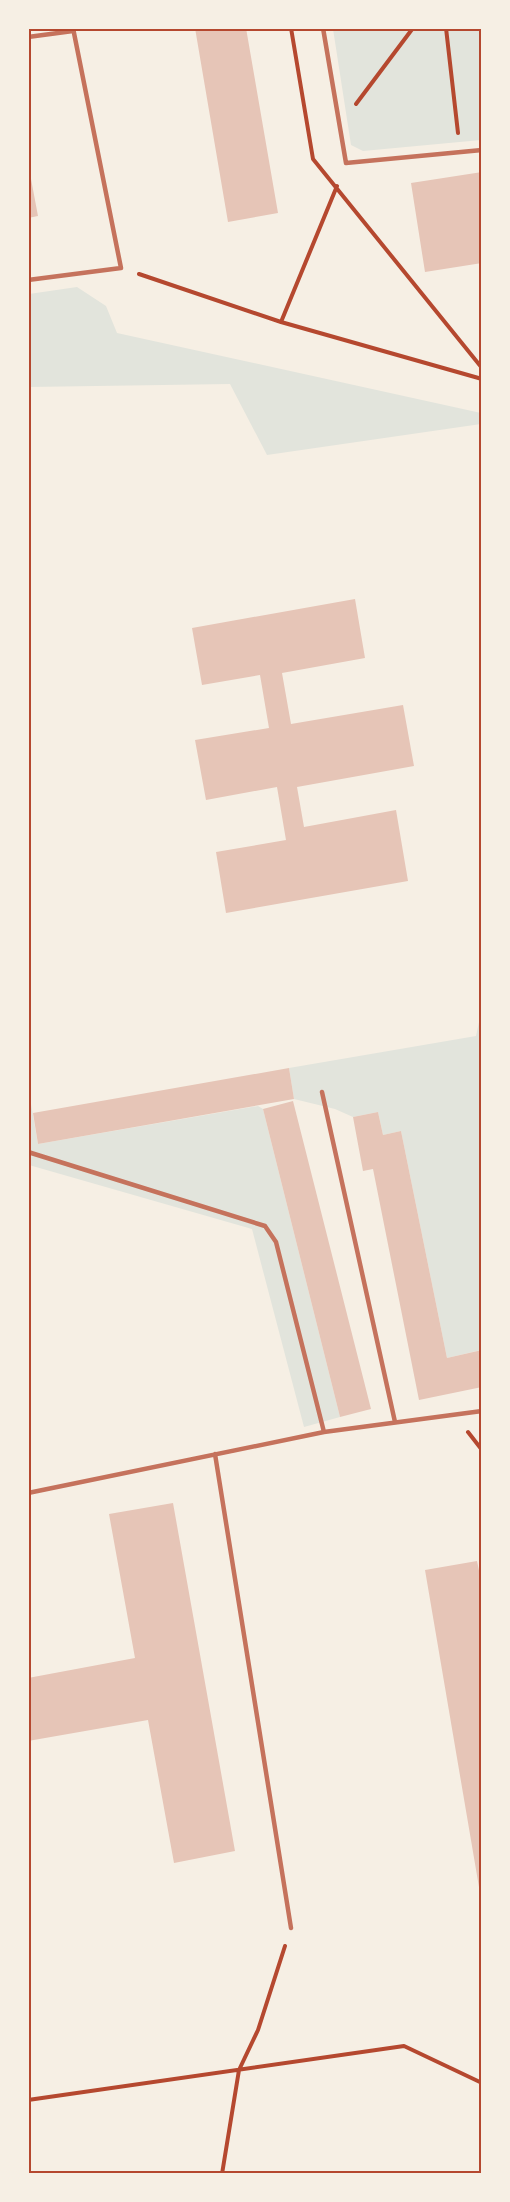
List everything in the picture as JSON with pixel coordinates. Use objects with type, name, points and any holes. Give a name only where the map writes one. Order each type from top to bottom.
[{"type":"lane","points":[[323,28],[346,163],[482,150]]},
{"type":"lane","points":[[28,37],[73,30],[121,268],[28,280]]},
{"type":"lane","points":[[322,1092],[395,1422]]},
{"type":"lane","points":[[28,1152],[265,1226],[276,1242],[324,1432]]},
{"type":"lane","points":[[28,1493],[324,1432],[482,1411]]},
{"type":"lane","points":[[214,1454],[291,1928]]},
{"type":"path","points":[[291,28],[313,159],[482,368]]},
{"type":"path","points":[[340,125],[413,28]]},
{"type":"path","points":[[446,28],[460,152]]},
{"type":"path","points":[[281,322],[346,163]]},
{"type":"path","points":[[121,268],[281,322],[482,379]]},
{"type":"path","points":[[222,2174],[239,2070],[258,2030],[291,1928]]},
{"type":"path","points":[[28,2100],[404,2046],[482,2083]]},
{"type":"shaded area","points":[[333,29],[481,29],[481,140],[363,151],[351,145]]},
{"type":"shaded area","points":[[77,287],[106,306],[117,333],[481,413],[481,424],[267,455],[230,384],[29,387],[29,294]]},
{"type":"shaded area","points":[[481,1013],[481,1350],[447,1358],[401,1131],[383,1135],[378,1112],[353,1117],[335,1109],[294,1099],[289,1068],[476,1036]]},
{"type":"shaded area","points":[[28,1087],[38,1144],[258,1106],[263,1109],[340,1417],[304,1427],[252,1229],[29,1165]]},
{"type":"building","points":[[195,28],[246,28],[278,213],[228,222]]},
{"type":"building","points":[[28,163],[38,216],[28,218]]},
{"type":"building","points":[[482,172],[482,263],[425,272],[411,183]]},
{"type":"building","points":[[355,599],[365,658],[282,673],[291,724],[403,705],[414,766],[297,787],[304,827],[396,810],[408,881],[226,913],[216,852],[286,840],[277,787],[206,800],[195,740],[269,728],[260,675],[202,685],[192,628]]},
{"type":"building","points":[[289,1068],[294,1099],[38,1144],[33,1113]]},
{"type":"building","points":[[293,1101],[371,1409],[340,1417],[263,1109]]},
{"type":"building","points":[[378,1112],[383,1135],[401,1131],[447,1358],[482,1350],[482,1387],[419,1400],[373,1169],[363,1171],[353,1117]]},
{"type":"building","points":[[173,1503],[235,1851],[174,1863],[148,1720],[28,1741],[28,1678],[135,1658],[109,1514]]},
{"type":"building","points":[[477,1561],[482,1585],[480,1893],[425,1570]]}]
